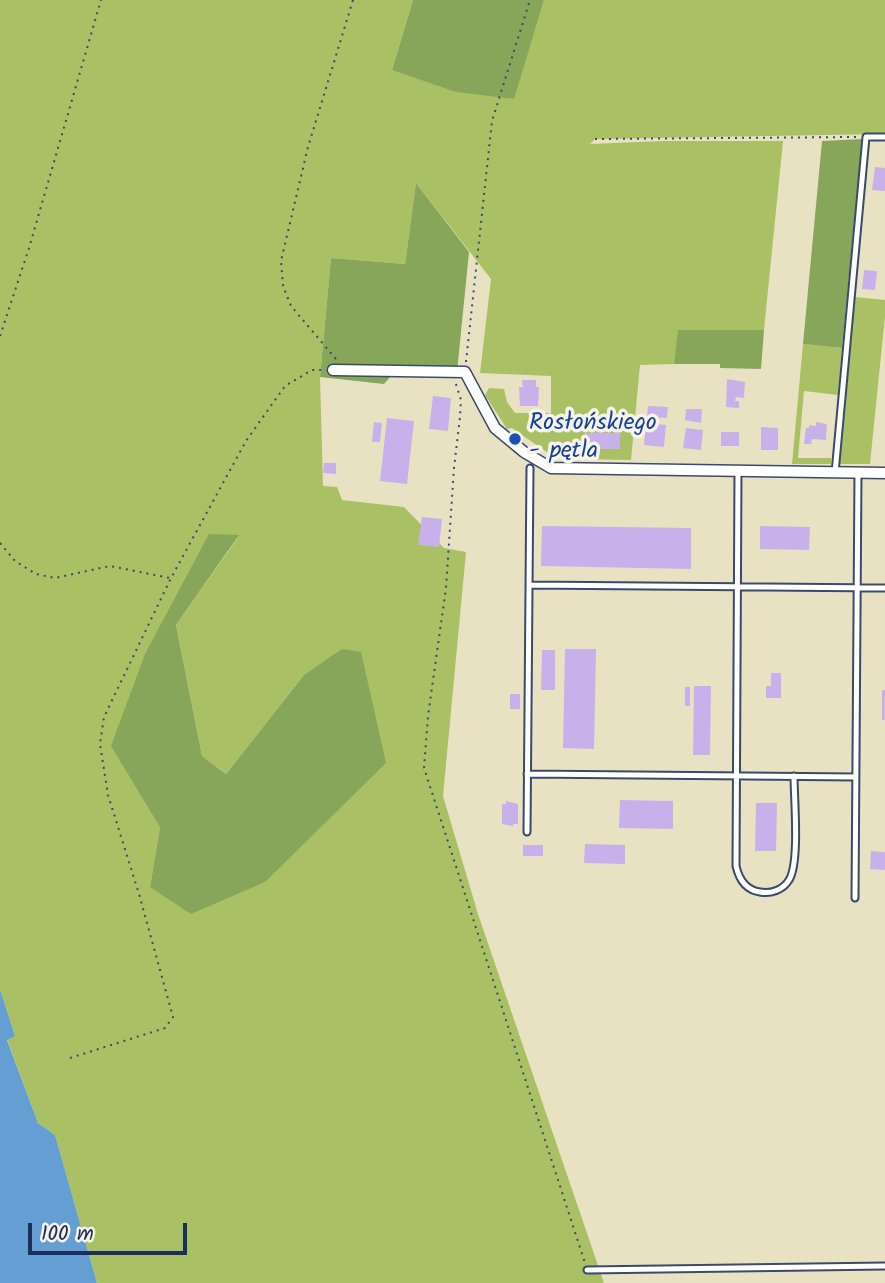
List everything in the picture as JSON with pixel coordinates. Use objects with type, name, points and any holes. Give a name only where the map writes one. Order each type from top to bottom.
[{"type":"street","points":[[337,367],[461,372],[495,428],[524,452],[551,468],[885,473]]},
{"type":"lane","points":[[835,473],[866,137],[885,137]]},
{"type":"lane","points":[[527,832],[530,468]]},
{"type":"lane","points":[[738,471],[736,866],[738,876],[753,891],[769,893],[785,885],[793,871],[794,776]]},
{"type":"lane","points":[[855,898],[858,473]]},
{"type":"lane","points":[[529,585],[885,588]]},
{"type":"lane","points":[[527,774],[856,777]]},
{"type":"lane","points":[[587,1270],[885,1266]]},
{"type":"path","points":[[0,336],[29,248],[101,0]]},
{"type":"path","points":[[70,1058],[165,1028],[173,1017],[108,795],[100,744],[104,717],[171,578],[246,441],[285,386],[312,370],[337,367],[291,306],[283,286],[281,261],[308,147],[353,0]]},
{"type":"path","points":[[530,0],[492,121],[461,372],[456,388],[461,400],[446,588],[428,716],[424,768],[432,800],[587,1270]]},
{"type":"path","points":[[594,139],[866,137]]},
{"type":"path","points":[[0,543],[15,561],[36,574],[55,578],[110,566],[171,578]]},
{"type":"green space","points":[[0,0],[413,0],[392,70],[513,99],[544,0],[885,0],[885,134],[595,139],[590,144],[783,141],[764,330],[679,330],[674,364],[640,365],[631,460],[569,459],[551,455],[512,428],[507,429],[485,395],[489,388],[504,389],[507,402],[515,413],[551,413],[551,376],[480,373],[491,279],[416,183],[405,264],[331,258],[320,377],[323,486],[337,487],[342,500],[404,507],[444,548],[466,552],[443,796],[478,914],[604,1283],[97,1283],[55,1135],[38,1123],[7,1039],[15,1036],[0,989]],"holes":[[[239,536],[176,625],[202,756],[226,774],[304,675],[150,887],[160,827],[145,654]]]},
{"type":"green space","points":[[413,0],[544,0],[514,99],[456,92],[392,70]]},
{"type":"green space","points":[[862,139],[842,348],[803,344],[822,141]]},
{"type":"green space","points":[[416,183],[469,252],[457,372],[391,376],[384,384],[320,377],[331,258],[405,264]]},
{"type":"green space","points":[[855,297],[885,300],[885,316],[870,464],[839,464]]},
{"type":"green space","points":[[678,330],[764,330],[761,369],[720,368],[720,364],[674,364]]},
{"type":"green space","points":[[803,344],[842,348],[838,395],[804,391],[798,458],[831,458],[831,464],[792,464]]},
{"type":"green space","points":[[209,534],[239,535],[176,625],[202,756],[226,774],[304,675],[342,649],[361,652],[386,763],[265,882],[191,914],[150,887],[160,827],[111,746],[145,654]]},
{"type":"water","points":[[0,989],[15,1036],[7,1040],[38,1123],[55,1135],[97,1283],[0,1283]]},
{"type":"building","points":[[875,167],[885,168],[885,191],[872,190]]},
{"type":"building","points":[[864,270],[877,271],[875,290],[862,289]]},
{"type":"building","points":[[727,379],[745,382],[744,398],[736,397],[735,401],[739,401],[739,408],[726,407]]},
{"type":"building","points":[[522,380],[536,380],[536,387],[539,387],[538,406],[520,406],[519,387],[523,387]]},
{"type":"building","points":[[433,396],[451,398],[448,431],[429,429]]},
{"type":"building","points":[[648,406],[668,407],[667,418],[647,417]]},
{"type":"building","points":[[686,409],[702,409],[701,423],[685,420]]},
{"type":"building","points":[[387,418],[414,421],[407,484],[380,481]]},
{"type":"building","points":[[374,422],[382,423],[380,442],[372,442]]},
{"type":"building","points":[[816,422],[827,424],[826,440],[812,439],[811,444],[804,444],[806,428],[809,428],[809,425],[816,426]]},
{"type":"building","points":[[646,423],[666,425],[664,447],[644,445]]},
{"type":"building","points":[[761,427],[778,428],[778,450],[761,450]]},
{"type":"building","points":[[686,428],[703,430],[701,450],[683,448]]},
{"type":"building","points":[[721,432],[739,432],[739,446],[721,446]]},
{"type":"building","points":[[585,433],[620,433],[620,449],[585,449]]},
{"type":"building","points":[[324,463],[336,463],[336,474],[323,473]]},
{"type":"building","points":[[422,517],[442,519],[439,547],[418,545]]},
{"type":"building","points":[[542,526],[691,528],[691,569],[541,566]]},
{"type":"building","points":[[760,526],[810,527],[809,550],[760,549]]},
{"type":"building","points":[[565,649],[596,649],[594,749],[563,748]]},
{"type":"building","points":[[542,650],[555,650],[555,690],[541,690]]},
{"type":"building","points":[[771,673],[781,673],[781,698],[766,698],[766,686],[771,686]]},
{"type":"building","points":[[694,686],[711,686],[710,755],[693,755]]},
{"type":"building","points":[[685,687],[690,687],[690,706],[685,706]]},
{"type":"building","points":[[882,690],[885,690],[885,720],[882,720]]},
{"type":"building","points":[[510,694],[520,694],[520,709],[510,709]]},
{"type":"building","points":[[620,800],[673,801],[673,829],[619,828]]},
{"type":"building","points":[[506,801],[518,804],[518,824],[513,826],[502,824],[502,804],[506,804]]},
{"type":"building","points":[[756,803],[777,803],[776,851],[755,851]]},
{"type":"building","points":[[585,844],[625,845],[625,864],[584,863]]},
{"type":"building","points":[[523,845],[543,845],[543,856],[523,856]]},
{"type":"building","points":[[871,851],[885,852],[885,870],[870,869]]},
{"type":"place","name":"Rosłońskiego - pętla","points":[[515,439]]}]
